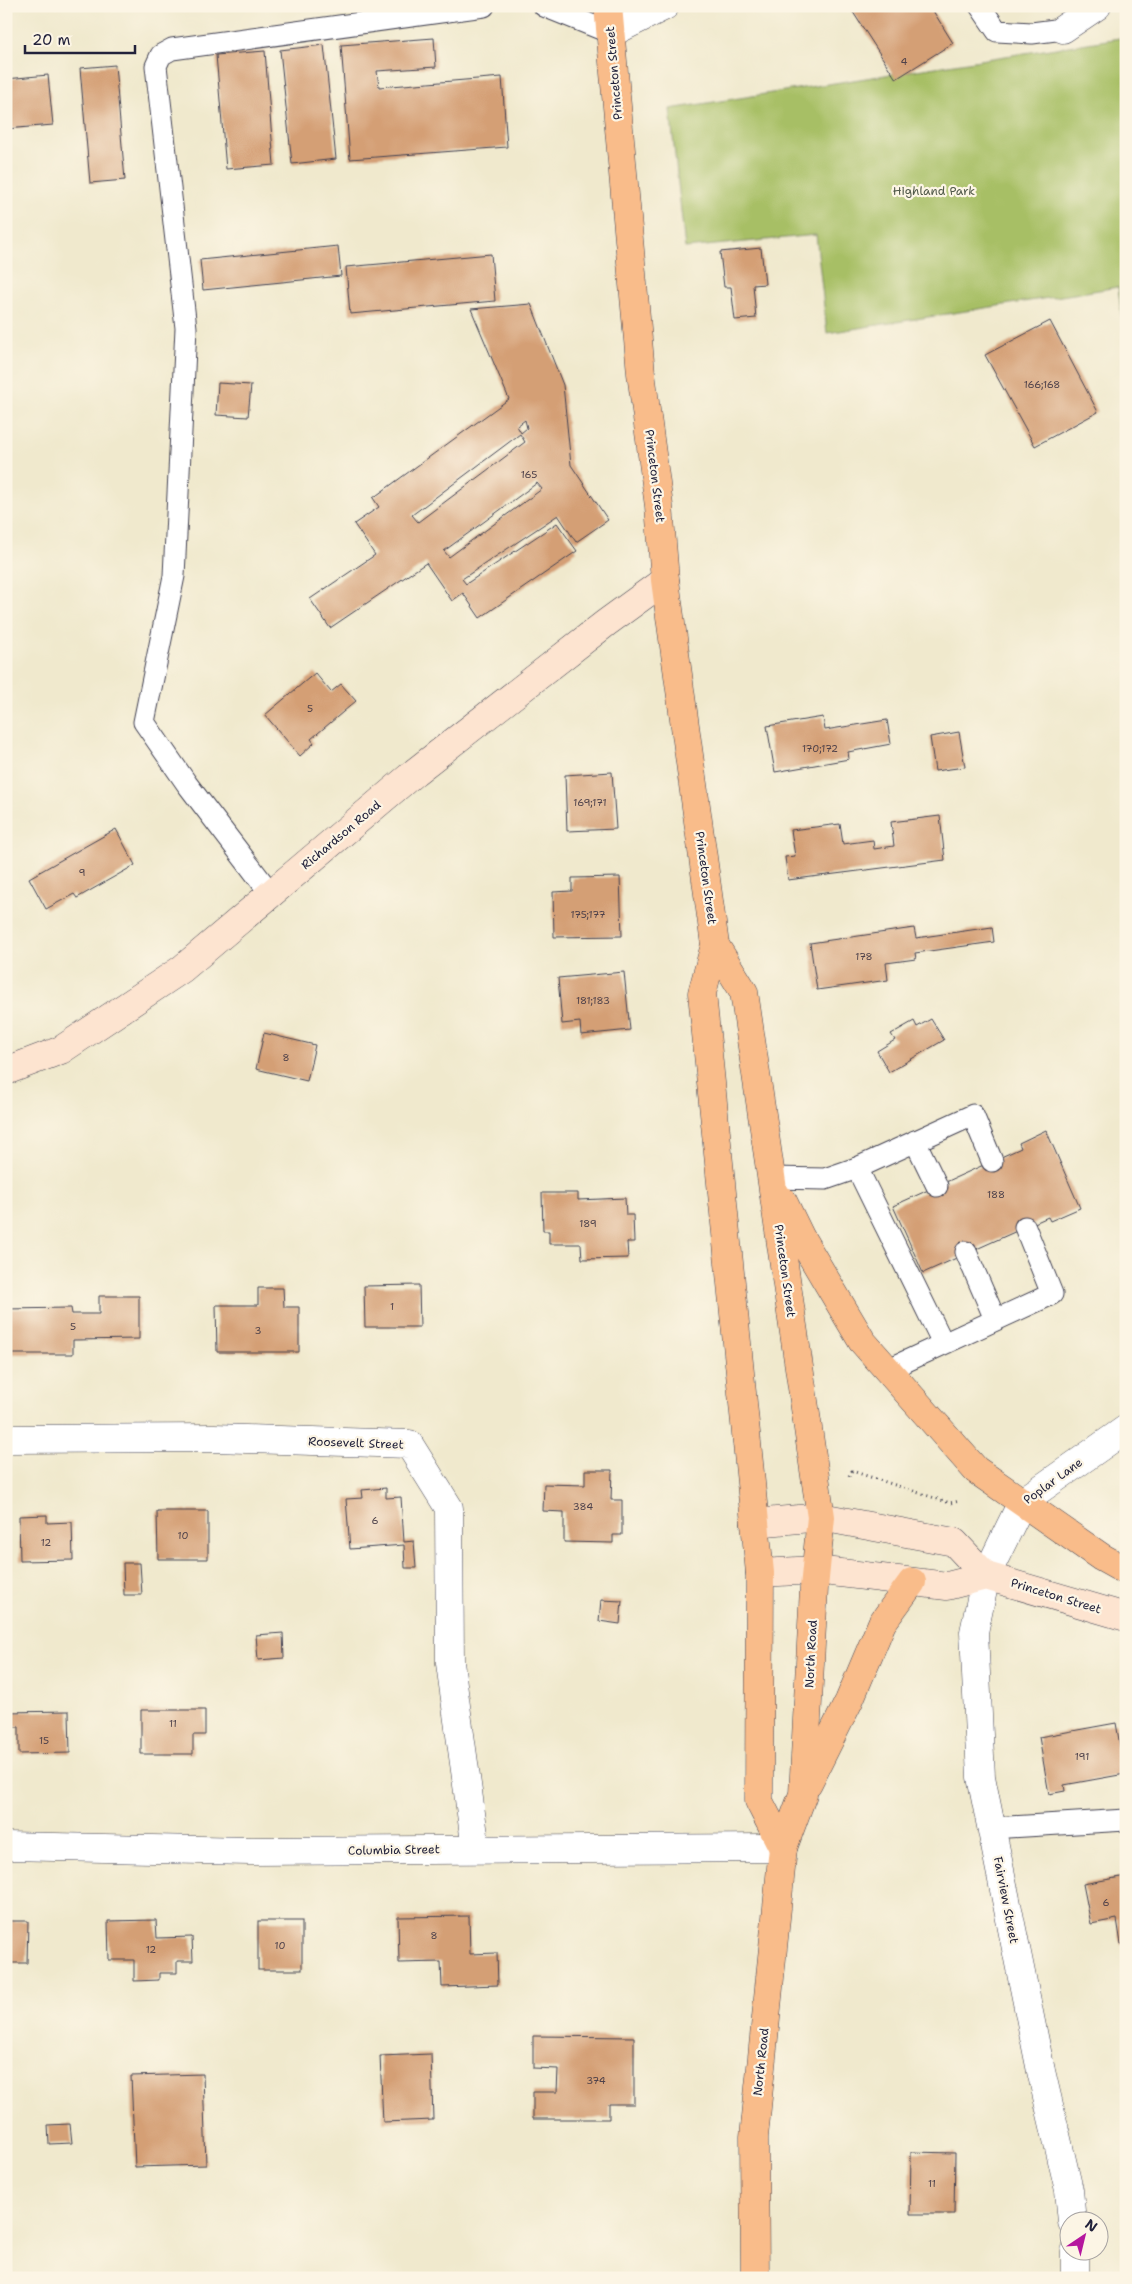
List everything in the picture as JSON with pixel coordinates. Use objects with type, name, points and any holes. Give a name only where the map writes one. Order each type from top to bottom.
[{"type":"main road","name":"Princeton Street","points":[[608,6],[641,373],[659,506],[665,580],[715,945],[702,993],[760,1573]]},
{"type":"main road","name":"Princeton Street","points":[[715,945],[744,992],[821,1517]]},
{"type":"main road","points":[[772,1178],[801,1238],[862,1341],[976,1470],[1101,1557],[1126,1571]]},
{"type":"main road","name":"North Road","points":[[756,2278],[754,2137],[783,1848],[803,1794],[816,1570],[821,1517]]},
{"type":"main road","points":[[760,1573],[759,1801],[783,1848]]},
{"type":"main road","points":[[803,1794],[849,1701],[882,1623],[912,1582]]},
{"type":"street","points":[[611,34],[665,6]]},
{"type":"street","points":[[1063,29],[1097,6]]},
{"type":"street","name":"Richardson Road","points":[[6,1071],[61,1050],[182,969],[416,772],[606,622],[665,580]]},
{"type":"street","name":"Poplar Lane","points":[[986,1576],[1022,1502],[1126,1429]]},
{"type":"street","name":"Roosevelt Street","points":[[6,1439],[214,1438],[409,1444],[448,1508],[450,1663],[476,1849]]},
{"type":"street","points":[[755,1523],[821,1517],[954,1542],[986,1576],[947,1586],[816,1570],[760,1573]]},
{"type":"street","name":"Princeton Street","points":[[986,1576],[1126,1617]]},
{"type":"street","name":"Fairview Street","points":[[986,1576],[974,1632],[981,1776],[1041,2071],[1070,2190],[1071,2212]]},
{"type":"street","name":"Columbia Street","points":[[6,1846],[250,1852],[783,1848]]},
{"type":"street","points":[[1075,2262],[1075,2278]]},
{"type":"lane","points":[[271,894],[187,784],[144,722],[174,576],[186,328],[156,66],[161,55],[172,49],[484,6]]},
{"type":"lane","points":[[544,6],[611,34]]},
{"type":"lane","points":[[980,6],[996,31],[1032,34],[1063,29]]},
{"type":"lane","points":[[772,1178],[825,1179],[856,1168],[973,1115],[992,1161]]},
{"type":"lane","points":[[915,1140],[937,1186]]},
{"type":"lane","points":[[856,1168],[943,1343]]},
{"type":"lane","points":[[887,1370],[1052,1294],[1025,1227]]},
{"type":"lane","points":[[966,1252],[995,1319]]},
{"type":"lane","points":[[992,1828],[1126,1820]]},
{"type":"path","points":[[845,1483],[852,1471],[950,1503],[965,1500]]},
{"type":"green space","name":"Highland Park","points":[[1126,37],[1126,355],[1118,287],[827,333],[816,235],[685,248],[670,109]]},
{"type":"building","points":[[849,6],[930,6],[953,43],[896,79]]},
{"type":"building","points":[[434,38],[436,67],[377,71],[379,87],[502,77],[507,147],[350,159],[341,45]]},
{"type":"building","points":[[324,45],[336,159],[292,164],[280,50]]},
{"type":"building","points":[[265,51],[274,165],[226,169],[216,55]]},
{"type":"building","points":[[115,65],[125,180],[90,183],[80,68]]},
{"type":"building","points":[[48,75],[53,125],[6,129],[6,79]]},
{"type":"building","points":[[338,246],[341,276],[203,290],[200,260]]},
{"type":"building","points":[[761,248],[765,284],[753,285],[756,318],[735,320],[731,287],[724,287],[720,252]]},
{"type":"building","points":[[491,254],[495,301],[350,314],[346,267]]},
{"type":"building","points":[[531,304],[563,385],[571,465],[608,520],[576,542],[558,515],[462,579],[466,584],[557,523],[577,551],[480,618],[463,593],[452,601],[426,563],[330,628],[310,599],[375,555],[354,524],[379,507],[373,498],[509,399],[471,309]],"holes":[[[525,420],[527,428],[521,433],[517,426]],[[520,434],[525,442],[418,522],[412,515]],[[537,483],[542,489],[449,557],[444,551]]]},
{"type":"building","points":[[1050,321],[1098,412],[1035,446],[985,355]]},
{"type":"building","points":[[218,383],[251,385],[248,417],[216,415]]},
{"type":"building","points":[[315,673],[331,692],[341,684],[356,701],[311,739],[314,743],[300,756],[265,715]]},
{"type":"building","points":[[823,717],[825,730],[887,720],[891,744],[848,752],[849,759],[775,772],[767,726]]},
{"type":"building","points":[[959,732],[965,767],[935,771],[930,737]]},
{"type":"building","points":[[612,772],[616,829],[567,831],[565,775]]},
{"type":"building","points":[[940,816],[945,860],[788,880],[785,857],[795,856],[791,830],[840,824],[843,844],[873,840],[874,849],[894,846],[891,822]]},
{"type":"building","points":[[116,829],[135,865],[77,898],[74,894],[46,909],[29,878]]},
{"type":"building","points":[[620,877],[622,936],[554,937],[553,892],[572,891],[572,878]]},
{"type":"building","points":[[992,927],[994,942],[915,953],[916,959],[886,963],[888,980],[817,990],[810,943],[914,928],[916,938]]},
{"type":"building","points":[[624,972],[630,1030],[581,1035],[580,1022],[562,1024],[558,978]]},
{"type":"building","points":[[931,1019],[944,1040],[889,1072],[877,1051],[895,1040],[891,1034],[914,1021],[917,1027]]},
{"type":"building","points":[[264,1033],[315,1045],[307,1081],[256,1069]]},
{"type":"building","points":[[1046,1130],[1080,1208],[1050,1221],[1048,1217],[923,1273],[893,1206],[1021,1148],[1019,1143]]},
{"type":"building","points":[[542,1193],[578,1193],[578,1200],[625,1198],[626,1215],[633,1215],[634,1242],[627,1242],[628,1258],[582,1259],[581,1244],[549,1244],[549,1231],[543,1231]]},
{"type":"building","points":[[419,1285],[420,1327],[365,1327],[364,1286]]},
{"type":"building","points":[[258,1288],[283,1288],[284,1307],[299,1307],[299,1352],[217,1352],[216,1305],[258,1305]]},
{"type":"building","points":[[99,1296],[139,1296],[139,1339],[73,1340],[73,1354],[6,1354],[6,1309],[71,1308],[72,1314],[99,1314]]},
{"type":"building","points":[[585,1470],[612,1470],[611,1500],[622,1500],[622,1535],[613,1535],[613,1543],[564,1542],[564,1512],[543,1511],[544,1484],[585,1485]]},
{"type":"building","points":[[386,1488],[386,1498],[401,1497],[404,1542],[414,1541],[416,1568],[405,1568],[404,1545],[350,1549],[346,1499],[363,1498],[362,1490]]},
{"type":"building","points":[[157,1511],[208,1511],[208,1559],[158,1559]]},
{"type":"building","points":[[47,1515],[47,1523],[72,1522],[73,1560],[20,1561],[19,1516]]},
{"type":"building","points":[[123,1563],[140,1563],[142,1595],[124,1595]]},
{"type":"building","points":[[601,1600],[622,1601],[620,1624],[599,1621]]},
{"type":"building","points":[[283,1633],[284,1658],[258,1660],[256,1635]]},
{"type":"building","points":[[141,1710],[205,1710],[205,1735],[193,1735],[193,1754],[141,1754]]},
{"type":"building","points":[[69,1711],[70,1753],[19,1754],[19,1727],[6,1727],[6,1712]]},
{"type":"building","points":[[1116,1723],[1125,1774],[1064,1785],[1065,1791],[1049,1794],[1039,1737]]},
{"type":"building","points":[[1126,1876],[1126,1943],[1121,1944],[1117,1919],[1091,1924],[1083,1884]]},
{"type":"building","points":[[469,1916],[470,1954],[497,1953],[498,1985],[442,1987],[441,1962],[399,1963],[398,1917]]},
{"type":"building","points":[[156,1920],[157,1938],[192,1937],[193,1961],[177,1961],[177,1973],[159,1973],[159,1980],[134,1981],[134,1960],[109,1960],[108,1921]]},
{"type":"building","points":[[6,1921],[28,1921],[27,1963],[6,1963]]},
{"type":"building","points":[[258,1921],[302,1921],[302,1970],[258,1970]]},
{"type":"building","points":[[533,2036],[634,2037],[634,2104],[609,2104],[609,2119],[533,2119],[533,2092],[557,2092],[558,2069],[533,2068]]},
{"type":"building","points":[[431,2054],[433,2120],[383,2122],[380,2056]]},
{"type":"building","points":[[203,2074],[206,2165],[135,2167],[131,2076]]},
{"type":"building","points":[[70,2124],[72,2143],[49,2144],[48,2125]]},
{"type":"building","points":[[911,2152],[955,2153],[954,2214],[910,2214]]}]
